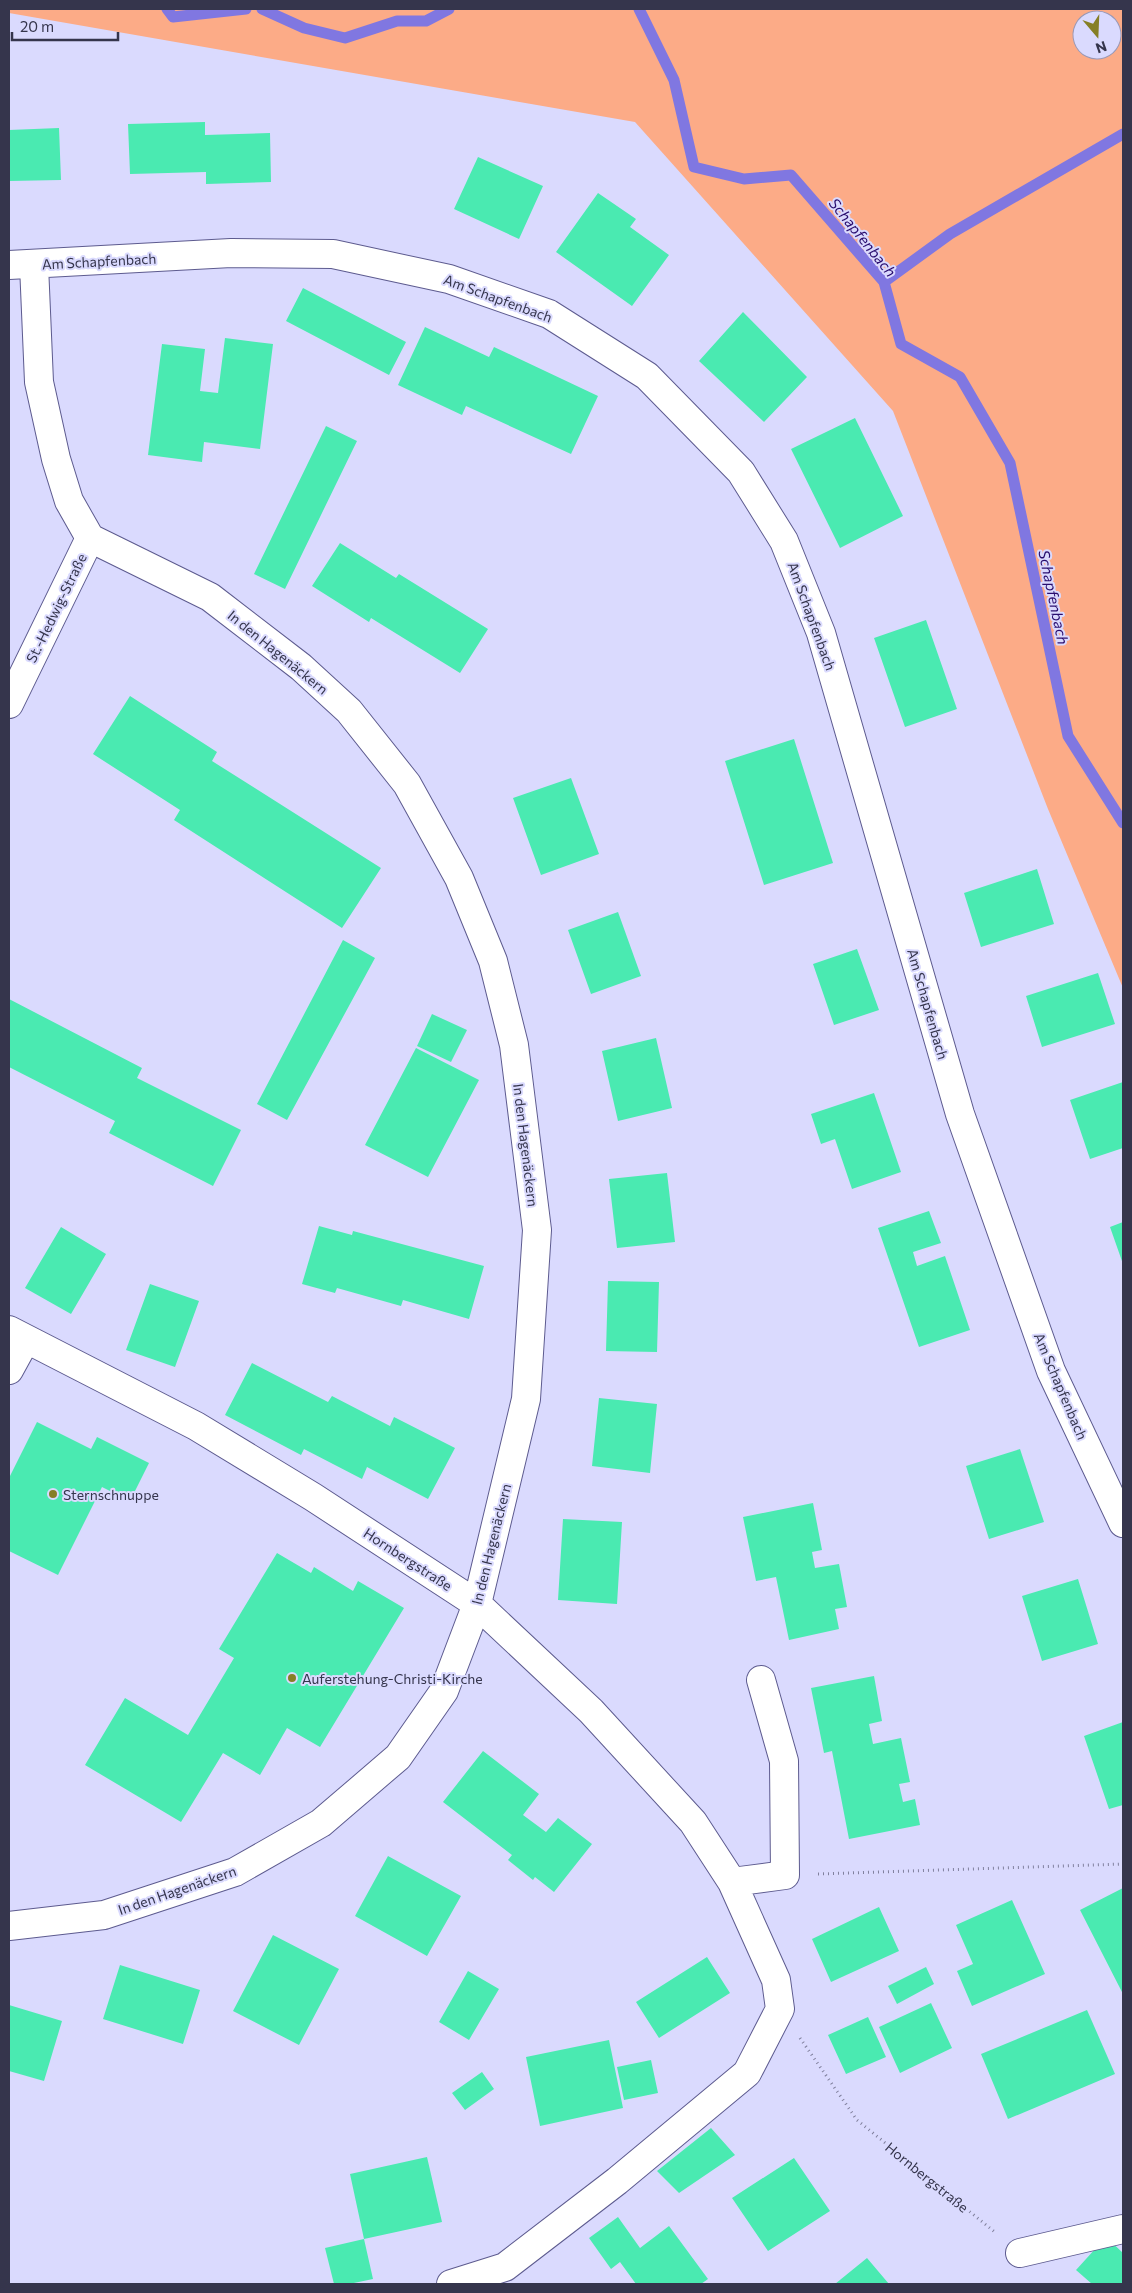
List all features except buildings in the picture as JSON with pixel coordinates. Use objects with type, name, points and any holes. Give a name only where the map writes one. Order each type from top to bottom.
[{"type":"street","name":"Am Schapfenbach","points":[[22,265],[231,253],[333,254],[449,278],[549,314],[648,376],[741,472],[784,541],[821,633],[960,1114],[1051,1371],[1123,1523]]},
{"type":"street","points":[[22,265],[39,382],[56,459],[69,502],[90,538]]},
{"type":"street","name":"St.-Hedwig-Straße","points":[[9,704],[90,538]]},
{"type":"street","name":"In den Hagenäckern","points":[[9,1926],[104,1915],[235,1872],[321,1823],[398,1757],[444,1691],[477,1604],[526,1399],[537,1230],[514,1045],[493,961],[459,878],[407,784],[349,711],[301,667],[210,598],[90,538]]},
{"type":"street","points":[[9,1370],[17,1334]]},
{"type":"street","name":"Hornbergstraße","points":[[17,1334],[196,1426],[313,1497],[477,1604],[610,1732],[692,1822],[732,1882],[776,1980],[780,2009]]},
{"type":"street","points":[[732,1882],[785,1875],[784,1761],[761,1680]]},
{"type":"street","points":[[452,2284],[505,2267],[617,2181],[747,2073],[780,2009]]},
{"type":"street","points":[[1020,2253],[1096,2233],[1123,2229]]},
{"type":"path","points":[[785,1875],[1123,1864]]},
{"type":"path","name":"Hornbergstraße","points":[[780,2009],[857,2120],[1020,2253]]},
{"type":"shaded area","points":[[9,9],[1123,9],[1123,988],[1048,809],[893,411],[635,122],[9,13]]},
{"type":"waterway","name":"Schapfenbach","points":[[167,9],[173,17],[246,9]]},
{"type":"waterway","name":"Schapfenbach","points":[[262,9],[304,28],[345,38],[397,21],[426,21],[449,9]]},
{"type":"waterway","name":"Schapfenbach","points":[[639,9],[674,80],[694,167],[744,179],[791,175],[884,282],[901,344],[960,377],[1010,463],[1068,736],[1123,823]]},
{"type":"waterway","points":[[884,282],[950,234],[1123,134]]},
{"type":"place","name":"Sternschnuppe","points":[[53,1494]]},
{"type":"place","name":"Auferstehung-Christi-Kirche","points":[[292,1678]]}]
